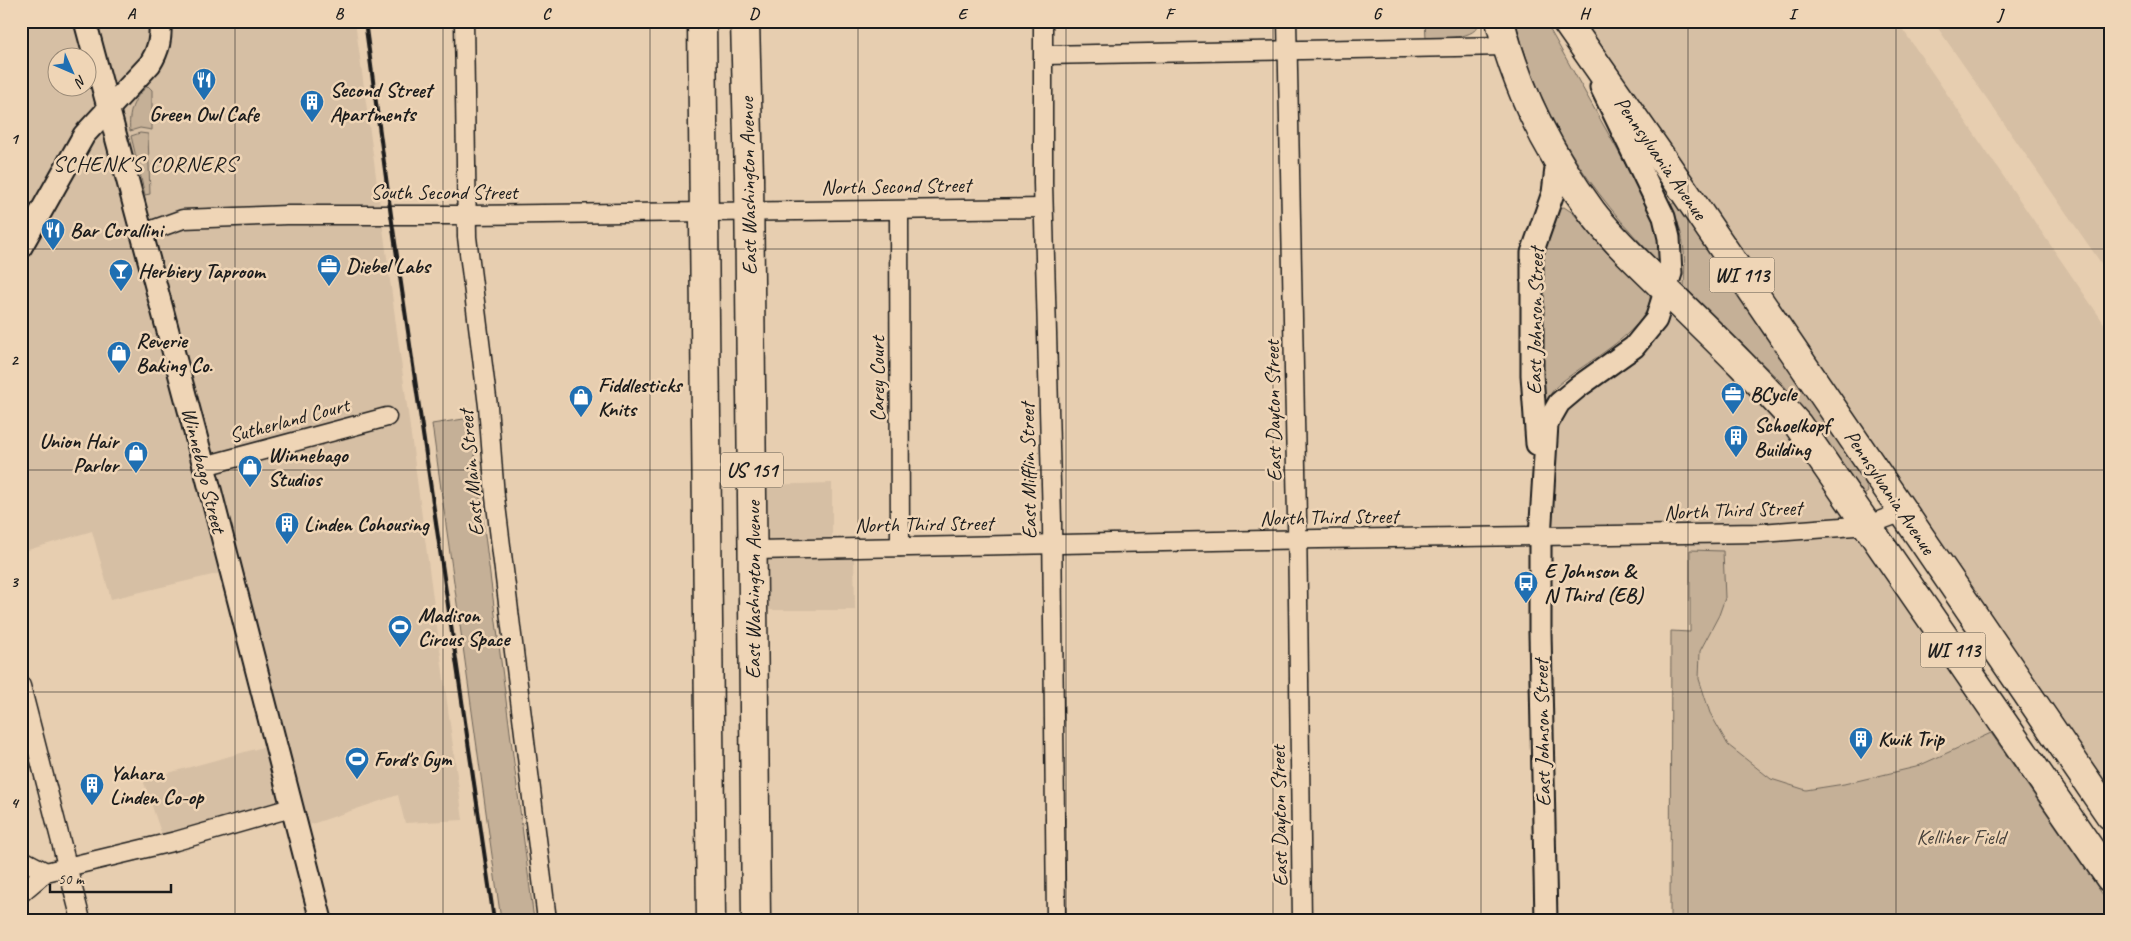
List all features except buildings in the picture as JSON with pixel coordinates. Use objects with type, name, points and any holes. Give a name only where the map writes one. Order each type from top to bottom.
[{"type":"main road","name":"East Washington Avenue","points":[[702,21],[711,920]]},
{"type":"main road","name":"East Washington Avenue","points":[[745,21],[749,210],[756,920]]},
{"type":"main road","name":"Pennsylvania Avenue","points":[[1572,31],[1659,154],[2110,815]]},
{"type":"main road","name":"WI 113","points":[[1503,34],[1529,106],[1557,160]]},
{"type":"main road","name":"Pennsylvania Avenue","points":[[1557,160],[1593,212],[1632,258],[1770,393],[1798,425],[2110,878]]},
{"type":"street","name":"Winnebago Street","points":[[85,21],[204,466],[321,920]]},
{"type":"street","points":[[21,247],[84,135],[150,64],[158,52],[160,21]]},
{"type":"street","name":"East Main Street","points":[[464,21],[467,237],[488,406],[495,496],[547,920]]},
{"type":"street","name":"East Mifflin Street","points":[[1043,21],[1043,208],[1052,544],[1056,920]]},
{"type":"street","name":"East Dayton Street","points":[[1287,21],[1302,920]]},
{"type":"street","name":"East Johnson Street","points":[[1546,920],[1540,643],[1540,537],[1546,424],[1559,403],[1634,347],[1656,320],[1667,291],[1672,263],[1670,238],[1664,217],[1572,31]]},
{"type":"street","points":[[1044,55],[1288,51],[1503,34]]},
{"type":"street","name":"East Johnson Street","points":[[1541,515],[1532,375],[1532,253],[1553,193],[1557,160]]},
{"type":"street","name":"North Second Street","points":[[749,210],[1043,208]]},
{"type":"street","name":"South Second Street","points":[[141,234],[188,218],[288,215],[467,215],[749,210]]},
{"type":"street","name":"Carey Court","points":[[900,210],[900,546]]},
{"type":"street","name":"Sutherland Court","points":[[204,466],[386,417]]},
{"type":"street","name":"North Third Street","points":[[752,550],[900,546],[1761,533],[1868,526],[1903,512]]},
{"type":"street","points":[[21,686],[81,920]]},
{"type":"street","points":[[21,893],[46,872],[176,841],[291,808]]},
{"type":"street","points":[[21,858],[46,872]]},
{"type":"shaded area","points":[[21,21],[355,21],[463,820],[405,823],[398,795],[297,829],[291,808],[165,844],[143,780],[274,744],[229,571],[111,599],[92,531],[21,552]]},
{"type":"shaded area","points":[[1566,21],[1897,21],[2110,332],[2110,815]]},
{"type":"shaded area","points":[[1933,21],[2110,21],[2110,276]]},
{"type":"shaded area","points":[[1667,291],[1770,393],[2003,723],[1991,733],[1916,767],[1844,784],[1806,790],[1771,779],[1728,745],[1710,713],[1699,679],[1700,651],[1719,615],[1718,559],[1690,550],[1689,535],[1540,537],[1547,424],[1601,371]]},
{"type":"shaded area","points":[[832,483],[832,555],[854,554],[855,610],[767,610],[763,485]]},
{"type":"shaded area","points":[[21,714],[38,748],[21,772]]},
{"type":"green space","points":[[1425,21],[1479,21],[1477,27],[1466,35],[1426,38]]},
{"type":"green space","points":[[1515,21],[1545,21],[1654,215],[1662,260],[1659,262],[1610,208],[1570,152],[1539,91]]},
{"type":"green space","points":[[148,86],[152,90],[152,130],[140,128],[130,131],[131,112],[135,101]]},
{"type":"green space","points":[[140,133],[148,134],[150,194],[145,195],[131,136]]},
{"type":"green space","points":[[1676,201],[1863,475],[1868,492],[1864,495],[1819,429],[1782,383],[1684,286],[1685,264],[1683,244],[1679,225],[1671,205]]},
{"type":"green space","points":[[1564,207],[1573,213],[1606,252],[1650,295],[1647,308],[1639,321],[1627,334],[1555,388],[1540,411],[1543,248],[1559,208]]},
{"type":"green space","points":[[470,418],[534,920],[501,920],[432,424]]},
{"type":"green space","name":"Kelliher Field","points":[[1690,550],[1723,551],[1725,598],[1719,615],[1700,651],[1699,679],[1710,713],[1728,745],[1771,779],[1806,790],[1844,784],[1916,767],[1991,733],[2110,905],[2110,920],[1670,920],[1671,631],[1690,632]]},
{"type":"railway","points":[[365,21],[391,215],[494,920]]},
{"type":"place","name":"Green Owl Cafe","points":[[204,101]]},
{"type":"place","name":"Second Street Apartments","points":[[312,123]]},
{"type":"place","name":"Bar Corallini","points":[[53,251]]},
{"type":"place","name":"Diebel Labs","points":[[329,287]]},
{"type":"place","name":"Herbiery Taproom","points":[[121,292]]},
{"type":"place","name":"Reverie Baking Co.","points":[[119,374]]},
{"type":"place","name":"BCycle","points":[[1733,415]]},
{"type":"place","name":"Fiddlesticks Knits","points":[[581,418]]},
{"type":"place","name":"Schoelkopf Building","points":[[1736,458]]},
{"type":"place","name":"Union Hair Parlor","points":[[136,474]]},
{"type":"place","name":"Winnebago Studios","points":[[250,488]]},
{"type":"place","name":"Linden Cohousing","points":[[287,545]]},
{"type":"place","name":"E Johnson & N Third (EB)","points":[[1526,604]]},
{"type":"place","name":"Madison Circus Space","points":[[400,648]]},
{"type":"place","name":"Kwik Trip","points":[[1861,760]]},
{"type":"place","name":"Ford's Gym","points":[[357,780]]},
{"type":"place","name":"Yahara Linden Co-op","points":[[92,806]]},
{"type":"district","name":"SCHENK'S CORNERS","points":[[145,163]]}]
